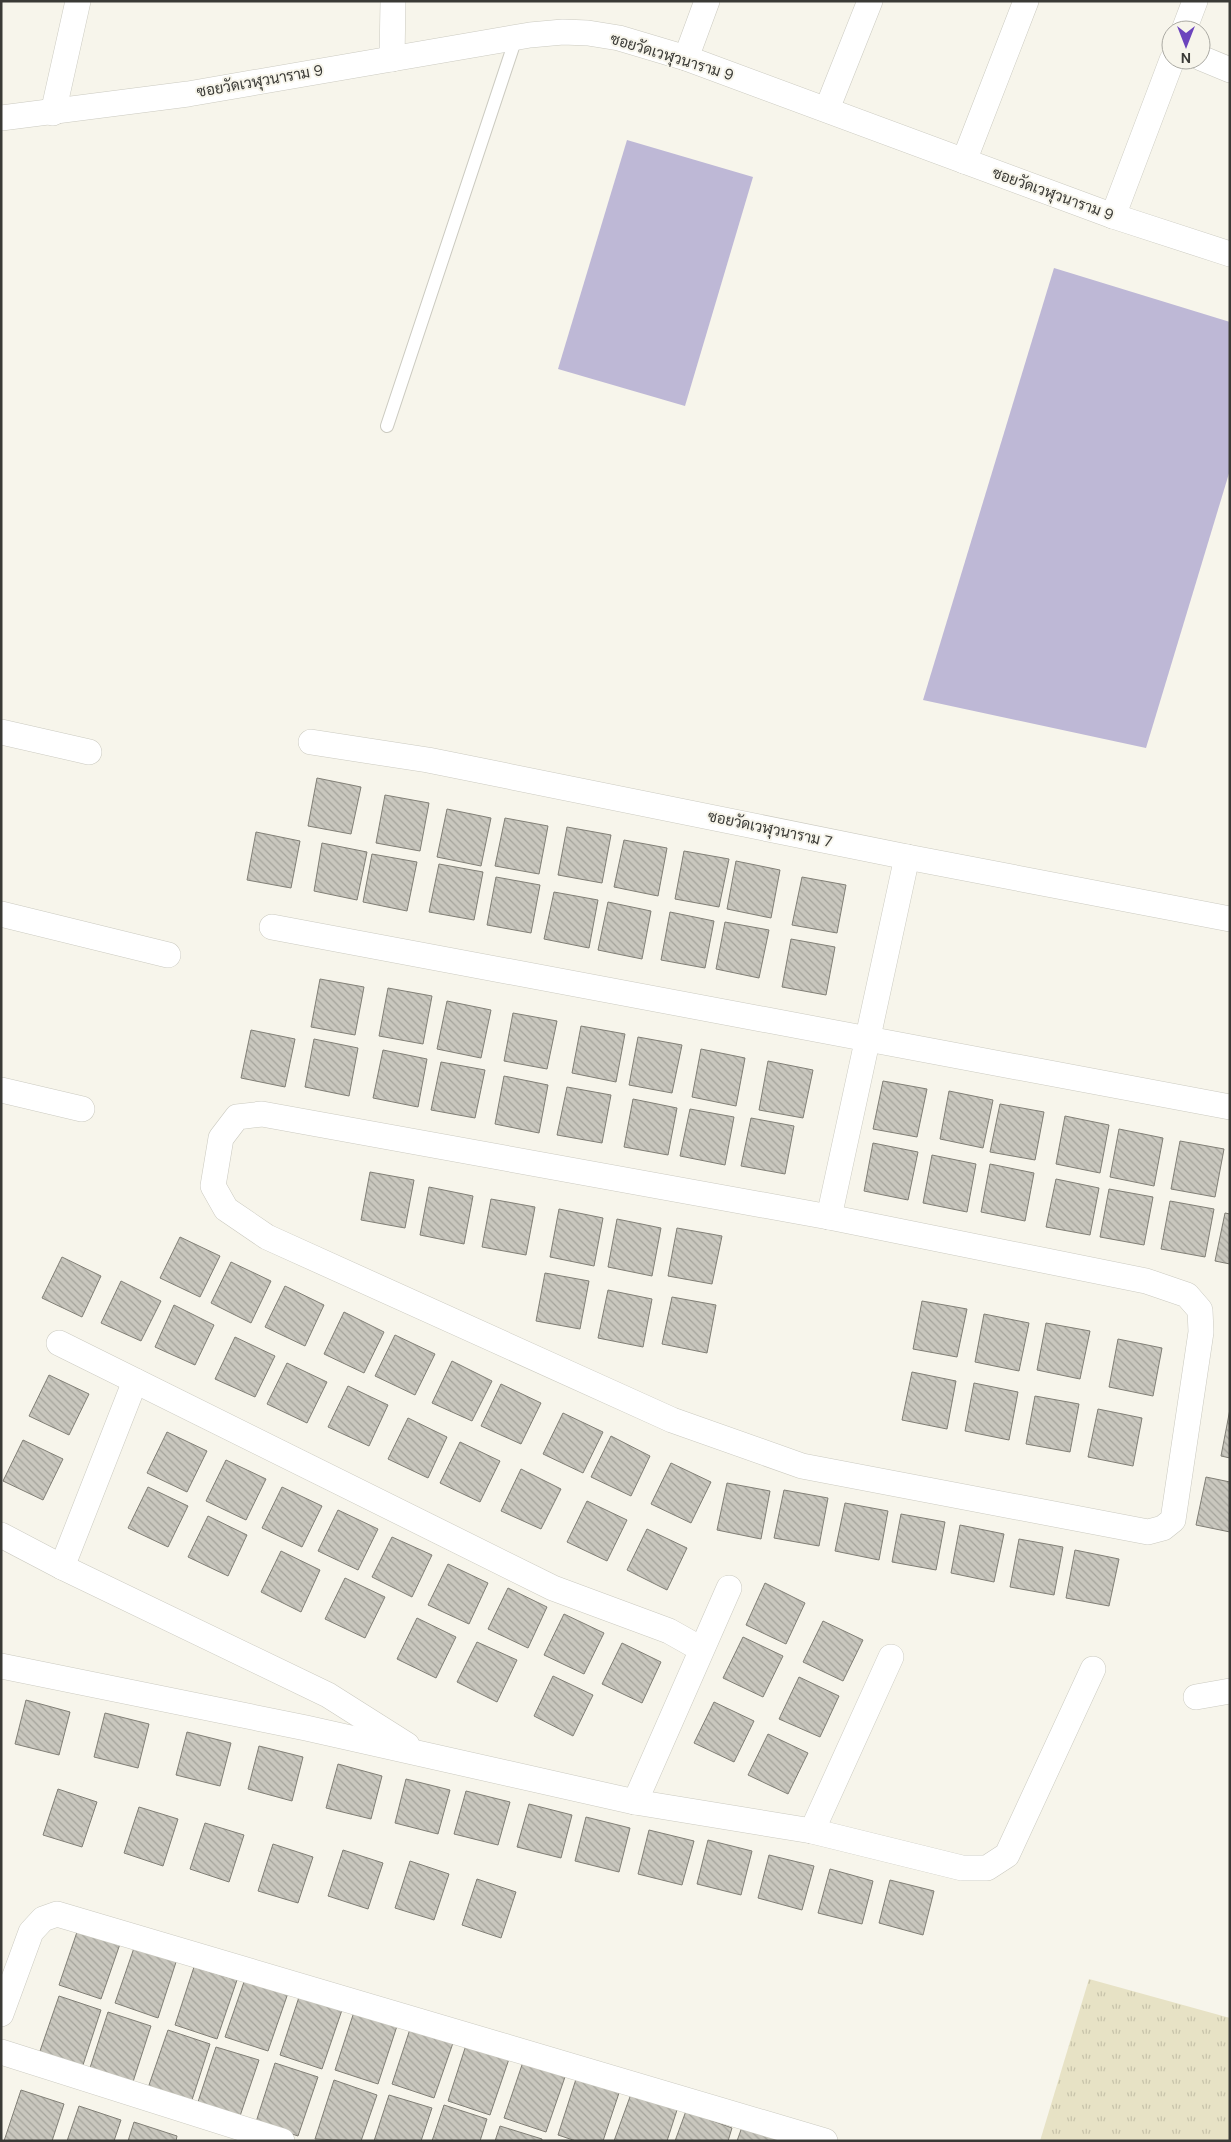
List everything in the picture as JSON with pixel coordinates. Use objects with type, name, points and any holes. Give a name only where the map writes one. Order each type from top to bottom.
[{"type":"street","points":[[53,113],[78,1]]},
{"type":"street","points":[[392,59],[393,1]]},
{"type":"street","points":[[686,58],[707,1]]},
{"type":"street","points":[[827,109],[870,1]]},
{"type":"street","points":[[964,161],[1026,1]]},
{"type":"street","points":[[1188,20],[1195,1]]},
{"type":"street","name":"ซอยวัดเวฬุวนาราม 9","points":[[1,118],[53,113],[188,94],[516,38],[563,32],[588,33],[619,38],[686,58],[1113,216],[1230,254]]},
{"type":"street","points":[[1211,62],[1230,70]]},
{"type":"street","points":[[1113,216],[1168,70]]},
{"type":"street","points":[[1,732],[88,752]]},
{"type":"street","name":"ซอยวัดเวฬุวนาราม 7","points":[[310,742],[428,760],[907,857],[1230,919]]},
{"type":"street","points":[[829,1217],[907,857]]},
{"type":"street","points":[[1,914],[168,955]]},
{"type":"street","points":[[272,927],[1230,1107]]},
{"type":"street","points":[[1,1090],[82,1109]]},
{"type":"street","points":[[262,1114],[829,1217],[1146,1281],[1187,1294],[1200,1310],[1202,1332],[1173,1520],[1163,1528],[1148,1532],[802,1466],[746,1447],[672,1420],[267,1237],[226,1209],[213,1186],[222,1138],[237,1117],[262,1114]]},
{"type":"street","points":[[59,1344],[553,1588],[669,1631],[701,1649]]},
{"type":"street","points":[[62,1567],[135,1381]]},
{"type":"street","points":[[1,1535],[62,1567],[328,1695],[423,1755]]},
{"type":"street","points":[[635,1802],[729,1588]]},
{"type":"street","points":[[812,1831],[891,1657]]},
{"type":"street","points":[[1,1666],[306,1728],[635,1802],[812,1831],[962,1868],[987,1868],[1007,1854],[1094,1669]]},
{"type":"street","points":[[1196,1697],[1228,1684]]},
{"type":"street","points":[[1,2014],[31,1932],[43,1919],[57,1914],[825,2141]]},
{"type":"street","points":[[1,2052],[282,2141]]},
{"type":"lane","points":[[387,426],[516,38]]},
{"type":"green space","points":[[1089,1979],[1230,2018],[1230,2141],[1040,2141]]},
{"type":"shaded area","points":[[627,140],[753,177],[685,406],[558,369]]},
{"type":"shaded area","points":[[1054,268],[1230,322],[1230,470],[1146,748],[923,700]]},
{"type":"building","points":[[317,778],[361,787],[351,834],[308,826]]},
{"type":"building","points":[[385,795],[429,803],[420,851],[376,843]]},
{"type":"building","points":[[447,809],[491,818],[481,866],[437,857]]},
{"type":"building","points":[[505,818],[548,826],[539,874],[495,866]]},
{"type":"building","points":[[567,827],[611,835],[602,883],[558,875]]},
{"type":"building","points":[[256,832],[300,841],[291,888],[247,880]]},
{"type":"building","points":[[624,840],[667,848],[658,896],[614,887]]},
{"type":"building","points":[[322,843],[367,852],[357,900],[314,891]]},
{"type":"building","points":[[684,851],[729,859],[719,907],[675,899]]},
{"type":"building","points":[[372,854],[417,862],[407,911],[363,902]]},
{"type":"building","points":[[736,861],[780,870],[771,918],[727,909]]},
{"type":"building","points":[[439,864],[483,872],[474,920],[429,912]]},
{"type":"building","points":[[496,877],[540,885],[531,933],[487,925]]},
{"type":"building","points":[[802,877],[846,885],[837,933],[792,925]]},
{"type":"building","points":[[554,892],[598,900],[589,948],[544,939]]},
{"type":"building","points":[[608,902],[651,911],[642,959],[598,950]]},
{"type":"building","points":[[670,912],[714,921],[705,968],[661,960]]},
{"type":"building","points":[[725,922],[769,930],[759,978],[716,969]]},
{"type":"building","points":[[791,939],[835,947],[826,995],[782,987]]},
{"type":"building","points":[[320,979],[364,987],[355,1035],[311,1027]]},
{"type":"building","points":[[388,988],[432,996],[423,1044],[379,1036]]},
{"type":"building","points":[[447,1001],[491,1010],[481,1058],[437,1049]]},
{"type":"building","points":[[513,1013],[557,1021],[547,1069],[504,1061]]},
{"type":"building","points":[[581,1026],[625,1034],[616,1082],[572,1073]]},
{"type":"building","points":[[251,1030],[295,1039],[285,1087],[241,1078]]},
{"type":"building","points":[[638,1037],[682,1045],[672,1093],[629,1085]]},
{"type":"building","points":[[314,1039],[358,1048],[349,1096],[305,1087]]},
{"type":"building","points":[[701,1049],[745,1058],[736,1106],[692,1097]]},
{"type":"building","points":[[383,1050],[427,1059],[418,1107],[373,1098]]},
{"type":"building","points":[[768,1061],[813,1070],[803,1118],[759,1110]]},
{"type":"building","points":[[441,1062],[485,1070],[475,1118],[431,1110]]},
{"type":"building","points":[[504,1076],[548,1085],[539,1133],[495,1124]]},
{"type":"building","points":[[883,1081],[927,1089],[917,1137],[873,1129]]},
{"type":"building","points":[[567,1087],[611,1095],[602,1143],[557,1135]]},
{"type":"building","points":[[949,1091],[993,1100],[983,1148],[940,1139]]},
{"type":"building","points":[[633,1099],[677,1108],[668,1155],[624,1147]]},
{"type":"building","points":[[1000,1104],[1044,1112],[1035,1160],[990,1152]]},
{"type":"building","points":[[690,1109],[734,1117],[725,1165],[680,1156]]},
{"type":"building","points":[[1065,1116],[1109,1125],[1100,1173],[1056,1164]]},
{"type":"building","points":[[751,1118],[794,1126],[785,1174],[741,1166]]},
{"type":"building","points":[[1119,1129],[1163,1138],[1154,1186],[1110,1177]]},
{"type":"building","points":[[1180,1141],[1224,1149],[1215,1197],[1171,1189]]},
{"type":"building","points":[[873,1143],[918,1152],[908,1200],[864,1191]]},
{"type":"building","points":[[932,1155],[976,1164],[967,1212],[923,1203]]},
{"type":"building","points":[[990,1164],[1034,1173],[1025,1221],[981,1212]]},
{"type":"building","points":[[370,1172],[414,1180],[405,1228],[361,1220]]},
{"type":"building","points":[[1056,1179],[1099,1188],[1090,1235],[1046,1227]]},
{"type":"building","points":[[429,1187],[473,1196],[464,1244],[420,1235]]},
{"type":"building","points":[[1109,1189],[1153,1197],[1144,1245],[1100,1237]]},
{"type":"building","points":[[491,1199],[535,1207],[526,1255],[482,1247]]},
{"type":"building","points":[[1170,1201],[1214,1209],[1205,1257],[1161,1249]]},
{"type":"building","points":[[559,1209],[603,1218],[594,1266],[550,1257]]},
{"type":"building","points":[[1225,1213],[1230,1214],[1230,1264],[1215,1261]]},
{"type":"building","points":[[617,1219],[661,1228],[652,1276],[608,1267]]},
{"type":"building","points":[[677,1228],[722,1236],[712,1284],[668,1276]]},
{"type":"building","points":[[180,1237],[220,1256],[200,1297],[160,1278]]},
{"type":"building","points":[[62,1257],[101,1276],[82,1317],[42,1298]]},
{"type":"building","points":[[231,1262],[271,1281],[251,1323],[211,1303]]},
{"type":"building","points":[[545,1273],[589,1281],[580,1329],[536,1321]]},
{"type":"building","points":[[121,1281],[161,1301],[141,1341],[101,1323]]},
{"type":"building","points":[[285,1286],[324,1305],[305,1346],[265,1327]]},
{"type":"building","points":[[608,1290],[652,1299],[643,1347],[598,1338]]},
{"type":"building","points":[[672,1297],[716,1305],[707,1353],[662,1344]]},
{"type":"building","points":[[922,1301],[967,1309],[957,1357],[913,1349]]},
{"type":"building","points":[[174,1305],[214,1325],[195,1365],[155,1347]]},
{"type":"building","points":[[344,1312],[384,1332],[364,1373],[324,1354]]},
{"type":"building","points":[[984,1314],[1029,1323],[1019,1371],[975,1362]]},
{"type":"building","points":[[1046,1323],[1090,1331],[1080,1379],[1037,1370]]},
{"type":"building","points":[[395,1335],[435,1354],[415,1395],[375,1376]]},
{"type":"building","points":[[235,1337],[275,1356],[255,1397],[215,1379]]},
{"type":"building","points":[[1118,1339],[1162,1348],[1153,1396],[1109,1387]]},
{"type":"building","points":[[452,1361],[492,1381],[472,1421],[432,1403]]},
{"type":"building","points":[[287,1363],[327,1382],[307,1423],[267,1404]]},
{"type":"building","points":[[912,1372],[956,1381],[947,1429],[902,1420]]},
{"type":"building","points":[[49,1375],[89,1394],[69,1435],[29,1416]]},
{"type":"building","points":[[974,1383],[1018,1392],[1009,1440],[965,1431]]},
{"type":"building","points":[[501,1384],[541,1403],[521,1444],[481,1426]]},
{"type":"building","points":[[348,1386],[388,1405],[369,1446],[328,1427]]},
{"type":"building","points":[[1035,1396],[1079,1404],[1070,1452],[1026,1444]]},
{"type":"building","points":[[1098,1409],[1142,1418],[1133,1466],[1088,1457]]},
{"type":"building","points":[[1230,1409],[1230,1458],[1221,1456]]},
{"type":"building","points":[[563,1413],[603,1432],[583,1473],[543,1454]]},
{"type":"building","points":[[408,1418],[447,1437],[428,1478],[388,1459]]},
{"type":"building","points":[[167,1432],[207,1451],[187,1492],[147,1473]]},
{"type":"building","points":[[611,1436],[650,1456],[631,1496],[591,1477]]},
{"type":"building","points":[[23,1440],[63,1459],[43,1500],[3,1481]]},
{"type":"building","points":[[460,1442],[500,1461],[480,1502],[440,1483]]},
{"type":"building","points":[[226,1460],[266,1479],[246,1520],[206,1501]]},
{"type":"building","points":[[671,1463],[711,1482],[691,1523],[651,1504]]},
{"type":"building","points":[[521,1469],[561,1489],[541,1529],[501,1511]]},
{"type":"building","points":[[1206,1477],[1230,1482],[1230,1532],[1196,1525]]},
{"type":"building","points":[[727,1483],[770,1491],[761,1539],[717,1530]]},
{"type":"building","points":[[148,1487],[188,1506],[168,1547],[128,1528]]},
{"type":"building","points":[[282,1487],[322,1506],[302,1547],[262,1528]]},
{"type":"building","points":[[784,1490],[828,1498],[819,1546],[774,1538]]},
{"type":"building","points":[[587,1501],[627,1520],[607,1561],[567,1542]]},
{"type":"building","points":[[845,1503],[888,1511],[879,1560],[835,1551]]},
{"type":"building","points":[[338,1510],[378,1529],[358,1570],[318,1551]]},
{"type":"building","points":[[901,1514],[945,1522],[936,1570],[892,1562]]},
{"type":"building","points":[[208,1516],[247,1535],[228,1576],[188,1557]]},
{"type":"building","points":[[960,1525],[1004,1534],[994,1582],[951,1573]]},
{"type":"building","points":[[647,1529],[687,1548],[667,1590],[627,1570]]},
{"type":"building","points":[[392,1537],[432,1555],[412,1597],[372,1577]]},
{"type":"building","points":[[1019,1539],[1063,1547],[1054,1595],[1010,1587]]},
{"type":"building","points":[[1075,1550],[1119,1559],[1109,1606],[1066,1598]]},
{"type":"building","points":[[281,1551],[320,1570],[301,1612],[261,1592]]},
{"type":"building","points":[[448,1564],[488,1583],[469,1624],[428,1605]]},
{"type":"building","points":[[345,1578],[385,1597],[365,1638],[325,1619]]},
{"type":"building","points":[[765,1583],[805,1603],[786,1644],[746,1625]]},
{"type":"building","points":[[508,1588],[547,1607],[528,1648],[488,1629]]},
{"type":"building","points":[[564,1614],[604,1633],[584,1674],[544,1655]]},
{"type":"building","points":[[417,1618],[456,1637],[436,1678],[397,1659]]},
{"type":"building","points":[[823,1621],[863,1640],[843,1681],[803,1662]]},
{"type":"building","points":[[743,1637],[783,1656],[763,1697],[723,1678]]},
{"type":"building","points":[[477,1642],[517,1660],[497,1702],[457,1682]]},
{"type":"building","points":[[622,1643],[661,1662],[642,1703],[602,1684]]},
{"type":"building","points":[[553,1676],[593,1695],[573,1736],[534,1716]]},
{"type":"building","points":[[799,1677],[839,1696],[820,1737],[779,1719]]},
{"type":"building","points":[[26,1700],[70,1712],[59,1755],[15,1744]]},
{"type":"building","points":[[714,1702],[754,1721],[734,1762],[694,1743]]},
{"type":"building","points":[[105,1713],[149,1724],[138,1768],[94,1757]]},
{"type":"building","points":[[187,1732],[231,1743],[220,1786],[176,1775]]},
{"type":"building","points":[[768,1734],[808,1753],[788,1794],[748,1775]]},
{"type":"building","points":[[259,1746],[303,1757],[292,1801],[248,1789]]},
{"type":"building","points":[[338,1764],[382,1776],[371,1819],[326,1808]]},
{"type":"building","points":[[406,1779],[450,1790],[438,1834],[395,1823]]},
{"type":"building","points":[[58,1789],[97,1802],[82,1847],[43,1835]]},
{"type":"building","points":[[466,1791],[510,1802],[498,1845],[454,1834]]},
{"type":"building","points":[[529,1804],[572,1815],[561,1858],[517,1847]]},
{"type":"building","points":[[139,1807],[178,1819],[163,1866],[124,1853]]},
{"type":"building","points":[[586,1817],[630,1828],[619,1872],[575,1861]]},
{"type":"building","points":[[205,1823],[244,1835],[229,1882],[190,1869]]},
{"type":"building","points":[[649,1830],[694,1841],[682,1885],[638,1874]]},
{"type":"building","points":[[708,1840],[752,1851],[741,1895],[697,1884]]},
{"type":"building","points":[[273,1844],[313,1857],[298,1903],[258,1891]]},
{"type":"building","points":[[343,1850],[383,1863],[368,1909],[328,1896]]},
{"type":"building","points":[[769,1855],[814,1866],[802,1910],[758,1898]]},
{"type":"building","points":[[410,1861],[449,1874],[434,1920],[395,1908]]},
{"type":"building","points":[[830,1869],[873,1881],[862,1924],[818,1913]]},
{"type":"building","points":[[477,1879],[516,1892],[501,1938],[462,1925]]},
{"type":"building","points":[[890,1880],[934,1891],[923,1935],[879,1923]]},
{"type":"building","points":[[79,1926],[121,1941],[101,1999],[59,1985]]},
{"type":"building","points":[[135,1945],[177,1959],[158,2018],[115,2003]]},
{"type":"building","points":[[194,1967],[237,1980],[217,2039],[175,2025]]},
{"type":"building","points":[[245,1979],[288,1993],[268,2051],[225,2037]]},
{"type":"building","points":[[59,1996],[101,2010],[82,2068],[39,2054]]},
{"type":"building","points":[[299,1997],[342,2010],[322,2069],[280,2055]]},
{"type":"building","points":[[108,2012],[151,2026],[132,2085],[89,2071]]},
{"type":"building","points":[[354,2012],[397,2026],[378,2084],[335,2070]]},
{"type":"building","points":[[411,2026],[454,2040],[434,2098],[392,2084]]},
{"type":"building","points":[[168,2030],[210,2044],[191,2103],[148,2088]]},
{"type":"building","points":[[467,2042],[510,2056],[490,2115],[448,2101]]},
{"type":"building","points":[[216,2047],[259,2060],[239,2119],[197,2105]]},
{"type":"building","points":[[524,2059],[566,2074],[546,2132],[504,2118]]},
{"type":"building","points":[[275,2063],[318,2077],[298,2136],[256,2122]]},
{"type":"building","points":[[577,2076],[620,2090],[603,2141],[576,2141],[558,2135]]},
{"type":"building","points":[[334,2080],[377,2095],[361,2141],[315,2139]]},
{"type":"building","points":[[21,2090],[64,2104],[52,2141],[4,2141]]},
{"type":"building","points":[[631,2094],[677,2110],[667,2141],[614,2141]]},
{"type":"building","points":[[389,2095],[432,2108],[421,2141],[374,2141]]},
{"type":"building","points":[[444,2105],[487,2119],[480,2141],[432,2141]]},
{"type":"building","points":[[79,2106],[121,2120],[114,2141],[67,2141]]},
{"type":"building","points":[[686,2111],[732,2128],[728,2141],[675,2141]]},
{"type":"building","points":[[134,2122],[177,2136],[176,2141],[128,2141]]},
{"type":"building","points":[[500,2126],[542,2139],[542,2141],[495,2141]]},
{"type":"building","points":[[742,2127],[782,2141],[737,2141]]}]
